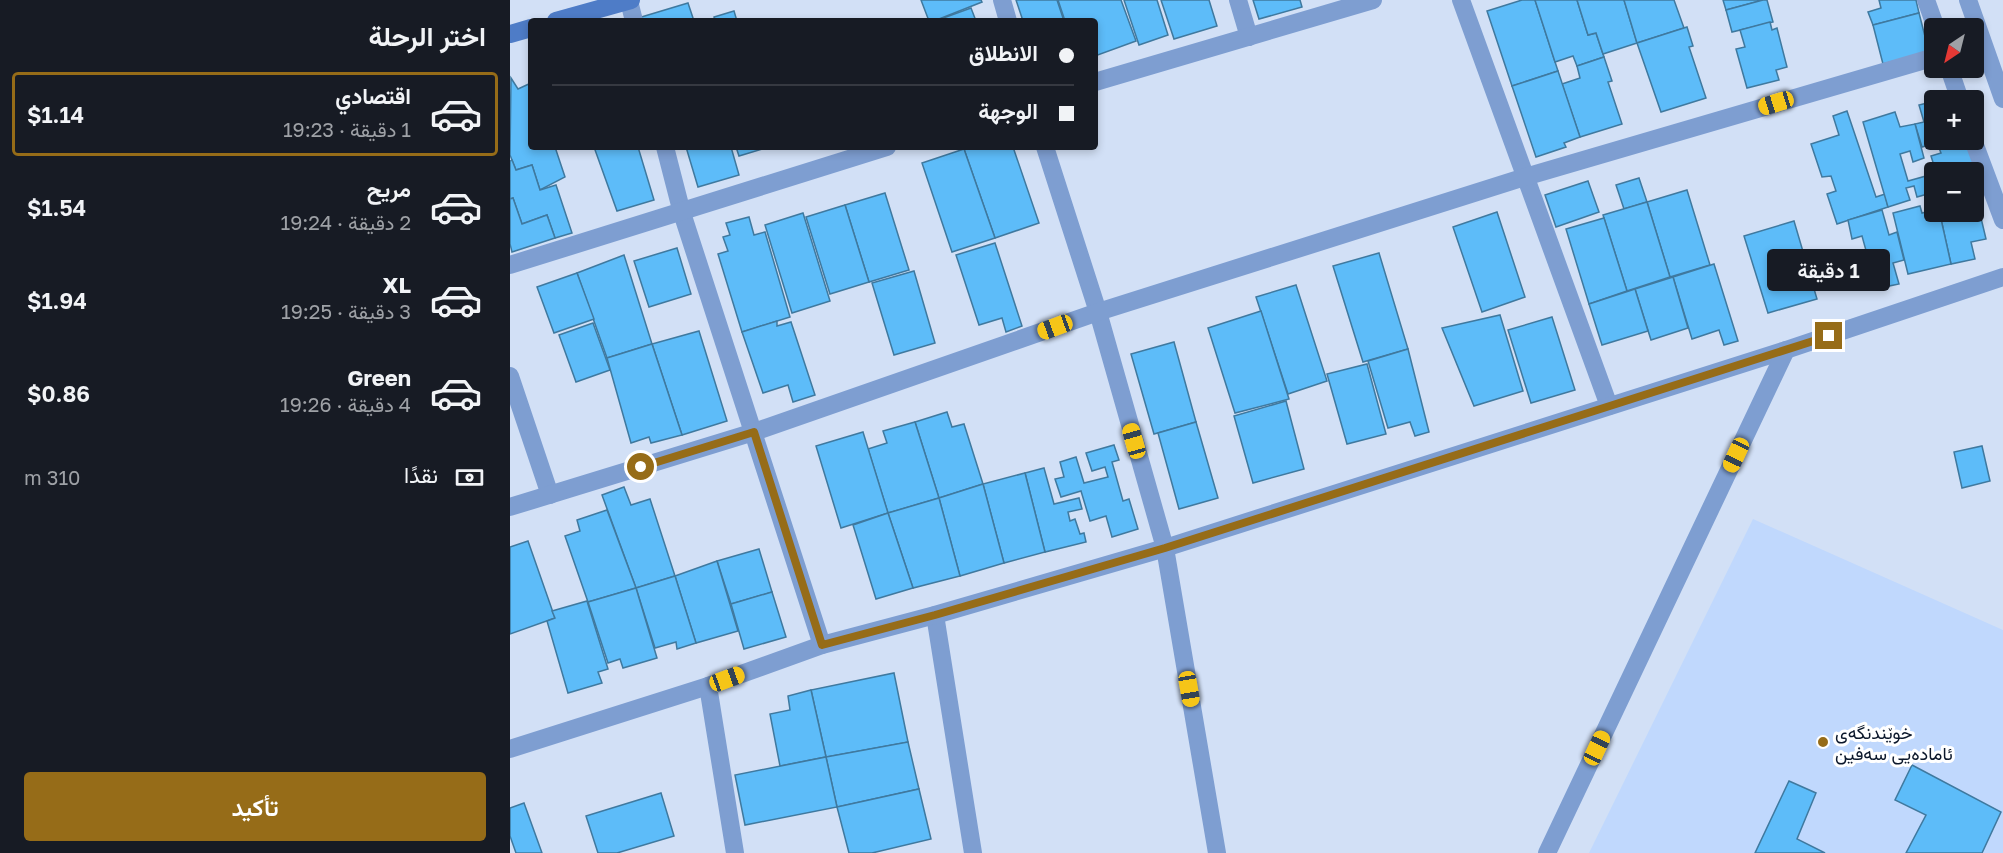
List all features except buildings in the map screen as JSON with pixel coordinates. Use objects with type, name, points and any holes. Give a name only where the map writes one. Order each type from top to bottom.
[{"type":"main road","points":[[567,18],[630,0]]},
{"type":"main road","points":[[510,34],[528,29]]},
{"type":"street","points":[[630,0],[633,18]]},
{"type":"street","points":[[1002,0],[1007,18]]},
{"type":"street","points":[[1238,0],[1249,37]]},
{"type":"street","points":[[1098,81],[1373,0]]},
{"type":"street","points":[[1461,0],[1609,406]]},
{"type":"street","points":[[1926,0],[1932,18]]},
{"type":"street","points":[[1968,0],[2003,99]]},
{"type":"street","points":[[510,507],[754,432],[1098,312],[1525,177],[1924,60]]},
{"type":"street","points":[[666,150],[682,213],[822,645]]},
{"type":"street","points":[[510,265],[878,150]]},
{"type":"street","points":[[1046,150],[1098,312],[1165,548],[1217,853]]},
{"type":"street","points":[[1977,150],[2002,217]]},
{"type":"street","points":[[510,749],[708,686],[822,645],[935,615],[1165,548],[1786,351],[2003,277]]},
{"type":"street","points":[[1547,853],[1786,351]]},
{"type":"street","points":[[510,376],[550,495]]},
{"type":"street","points":[[935,615],[973,853]]},
{"type":"street","points":[[708,686],[735,853]]},
{"type":"shaded area","name":"خوێندنگەی ئامادەیی سەفین","points":[[1753,519],[2003,630],[2003,853],[1589,853]]},
{"type":"place","name":"خوێندنگەی ئامادەیی سەفین","points":[[1823,742]]},
{"type":"route","points":[[641,467],[754,432],[822,645],[935,615],[1165,548],[1829,336]]}]
